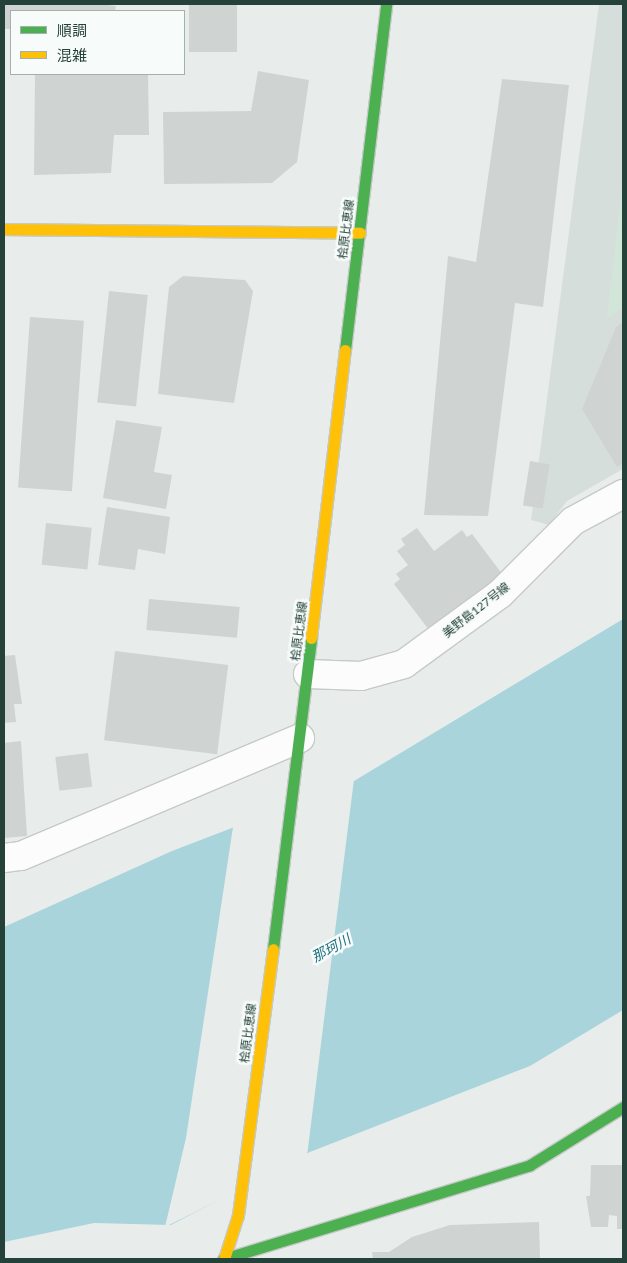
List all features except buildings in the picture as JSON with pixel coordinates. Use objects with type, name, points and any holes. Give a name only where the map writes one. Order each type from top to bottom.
[{"type":"main road","name":"桧原比恵線","points":[[224,1259],[238,1215],[295,777],[386,4]]},
{"type":"main road","points":[[4,229],[360,233]]},
{"type":"main road","points":[[224,1259],[530,1164],[623,1107]]},
{"type":"street","name":"美野島127号線","points":[[308,674],[361,676],[404,664],[500,594],[574,521],[623,494]]},
{"type":"street","points":[[4,858],[22,856],[300,738]]},
{"type":"shaded area","points":[[599,4],[623,4],[623,469],[567,501],[549,525],[531,520]]},
{"type":"green space","points":[[623,177],[623,308],[607,318]]},
{"type":"water","name":"那珂川","points":[[623,619],[623,1010],[530,1066],[310,1152],[171,1225],[94,1223],[4,1242],[4,927],[172,851],[354,781]]},
{"type":"pier","points":[[354,779],[307,1156],[165,1227],[186,1138],[233,827]]},
{"type":"traffic: fast","points":[[345,350],[386,4]]},
{"type":"traffic: fast","points":[[273,949],[311,638]]},
{"type":"traffic: fast","points":[[223,1259],[530,1165],[623,1107]]},
{"type":"traffic: slow","points":[[4,229],[360,233]]},
{"type":"traffic: slow","points":[[311,638],[345,350]]},
{"type":"traffic: slow","points":[[224,1259],[238,1215],[273,949]]}]
